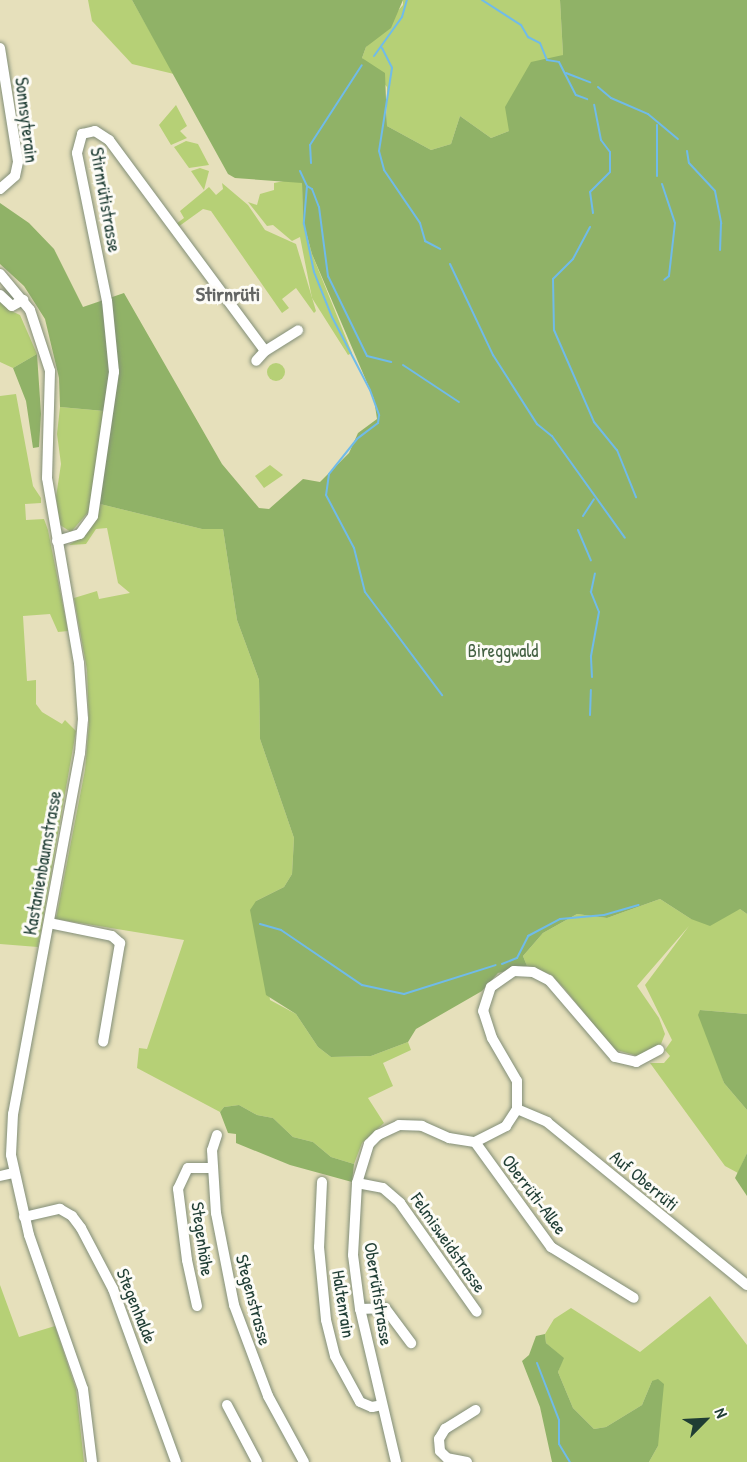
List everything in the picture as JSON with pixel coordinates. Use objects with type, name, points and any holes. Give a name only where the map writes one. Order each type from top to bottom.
[{"type":"street","name":"Sonnsyterain","points":[[0,48],[18,162],[15,176],[0,189]]},
{"type":"street","name":"Stirnrütistrasse","points":[[57,541],[80,534],[93,516],[114,372],[107,301],[76,153],[82,134],[95,131],[109,140],[265,351]]},
{"type":"street","name":"Kastanienbaumstrasse","points":[[0,274],[23,300],[37,326],[50,371],[47,478],[79,663],[83,719],[49,923],[13,1114],[13,1173],[24,1216],[79,1376],[88,1411],[92,1462]]},
{"type":"street","points":[[0,295],[12,306],[23,300]]},
{"type":"street","points":[[256,361],[265,351],[298,330]]},
{"type":"street","points":[[49,923],[112,936],[120,943],[103,1042]]},
{"type":"street","points":[[475,1142],[497,1134],[517,1109],[516,1081],[492,1038],[483,1011],[491,987],[505,974],[522,970],[549,980],[615,1057],[636,1062],[659,1050]]},
{"type":"street","name":"Auf Oberrüti","points":[[517,1109],[547,1122],[747,1285]]},
{"type":"street","name":"Oberrütistrasse","points":[[396,1462],[360,1310],[353,1255],[357,1184],[369,1144],[388,1129],[412,1125],[475,1142]]},
{"type":"street","name":"Stegenstrasse","points":[[217,1136],[213,1168],[221,1246],[240,1324],[275,1412],[304,1462]]},
{"type":"street","name":"Oberrüti-Allee","points":[[475,1142],[551,1247],[634,1298]]},
{"type":"street","name":"Stegenhöhe","points":[[197,1306],[187,1260],[178,1189],[188,1168],[213,1168]]},
{"type":"street","points":[[0,1176],[13,1173]]},
{"type":"street","name":"Haltenrain","points":[[322,1182],[319,1247],[331,1338],[343,1376],[360,1402],[372,1407],[382,1405]]},
{"type":"street","name":"Felmisweidstrasse","points":[[357,1184],[392,1194],[477,1312]]},
{"type":"street","name":"Stegenhalde","points":[[24,1216],[60,1209],[72,1216],[81,1228],[113,1289],[176,1462]]},
{"type":"street","points":[[360,1310],[386,1308],[411,1343]]},
{"type":"street","points":[[227,1405],[257,1462]]},
{"type":"street","points":[[467,1462],[447,1458],[440,1451],[439,1439],[446,1429],[475,1410]]},
{"type":"green space","points":[[88,0],[132,0],[174,74],[132,64],[92,21]]},
{"type":"green space","name":"Bireggwald","points":[[132,0],[403,0],[391,28],[366,47],[362,58],[385,73],[387,126],[431,150],[451,144],[460,116],[491,138],[509,131],[505,107],[531,62],[563,55],[560,0],[747,0],[747,914],[740,909],[710,926],[691,919],[660,899],[607,918],[577,914],[543,933],[523,956],[527,966],[498,973],[482,991],[416,1029],[408,1042],[371,1056],[331,1057],[318,1047],[296,1014],[266,995],[250,910],[256,901],[284,887],[292,874],[294,838],[260,739],[259,680],[237,620],[223,529],[202,529],[100,504],[104,411],[60,407],[59,378],[45,319],[24,286],[0,264],[0,203],[29,223],[54,249],[83,307],[124,293],[222,464],[259,508],[269,509],[303,479],[320,482],[349,453],[358,433],[377,419],[374,399],[312,254],[303,221],[302,183],[235,178],[228,174]]},
{"type":"green space","points":[[403,0],[560,0],[563,55],[509,131],[491,138],[460,116],[451,144],[431,150],[387,126],[387,87],[362,58],[366,47],[403,5]]},
{"type":"green space","points":[[176,105],[187,126],[180,131],[187,138],[171,145],[159,125]]},
{"type":"green space","points":[[186,141],[198,144],[209,165],[189,168],[174,147]]},
{"type":"green space","points":[[200,168],[209,171],[204,190],[191,171]]},
{"type":"green space","points":[[294,179],[302,183],[303,221],[312,254],[352,353],[348,355],[312,298],[300,237],[292,241],[273,225],[267,226],[248,202],[257,205],[260,194],[274,190],[274,183]]},
{"type":"green space","points":[[222,183],[248,205],[265,230],[296,244],[316,311],[314,313],[296,288],[282,299],[289,308],[282,313],[211,211],[203,209],[178,227],[176,224],[184,218],[180,211],[209,187],[216,195],[223,189]]},
{"type":"green space","points":[[0,299],[9,310],[20,315],[37,354],[13,368],[0,362]]},
{"type":"green space","points":[[37,354],[41,414],[39,447],[33,448],[26,401],[13,368]]},
{"type":"green space","points":[[276,363],[282,366],[285,372],[282,378],[276,381],[270,378],[267,372],[270,366]]},
{"type":"green space","points":[[16,394],[33,486],[41,498],[41,503],[25,504],[26,520],[44,519],[68,631],[58,632],[50,614],[23,616],[27,681],[36,680],[36,704],[42,712],[62,724],[65,720],[76,731],[38,947],[0,944],[0,396]]},
{"type":"green space","points":[[60,407],[104,411],[90,510],[71,532],[60,525],[56,497],[61,464],[57,434]]},
{"type":"green space","points":[[270,465],[283,475],[264,488],[255,476]]},
{"type":"green space","points":[[100,504],[202,529],[223,529],[237,620],[259,680],[260,739],[294,838],[292,874],[284,887],[256,901],[270,1000],[296,1014],[318,1047],[331,1057],[371,1056],[408,1042],[411,1050],[383,1063],[393,1086],[368,1098],[384,1123],[362,1143],[354,1164],[331,1157],[313,1142],[293,1137],[273,1118],[257,1115],[239,1105],[224,1107],[220,1112],[137,1068],[139,1048],[147,1049],[184,940],[56,919],[85,770],[89,724],[87,670],[74,598],[97,591],[99,599],[130,593],[118,583],[107,528],[96,529],[86,544],[69,545],[80,538]]},
{"type":"green space","points":[[660,899],[691,919],[740,909],[747,914],[747,1014],[700,1010],[724,1083],[747,1110],[747,1153],[738,1173],[725,1166],[650,1063],[664,1063],[670,1056],[665,1050],[672,1040],[645,985],[689,926],[637,986],[659,1018],[665,1034],[661,1044],[638,1056],[613,1049],[564,988],[550,974],[527,966],[523,956],[543,933],[577,914],[607,918]]},
{"type":"green space","points":[[700,1010],[747,1014],[747,1110],[724,1083],[698,1015]]},
{"type":"green space","points":[[239,1105],[257,1115],[273,1118],[293,1137],[313,1142],[331,1157],[354,1164],[352,1182],[290,1165],[236,1143],[236,1134],[228,1133],[220,1112],[224,1107]]},
{"type":"green space","points":[[747,1153],[747,1196],[735,1178]]},
{"type":"green space","points":[[0,1285],[19,1337],[55,1326],[76,1389],[84,1462],[0,1462]]},
{"type":"green space","points":[[710,1296],[747,1345],[747,1462],[649,1462],[658,1446],[652,1381],[642,1405],[606,1427],[594,1429],[573,1408],[558,1372],[563,1358],[546,1343],[545,1334],[554,1319],[571,1308],[640,1352]]},
{"type":"green space","points":[[545,1334],[546,1343],[564,1358],[558,1372],[573,1408],[594,1429],[606,1427],[642,1405],[652,1381],[658,1379],[664,1384],[658,1446],[649,1462],[552,1462],[540,1407],[522,1361],[529,1355],[536,1336]]},
{"type":"waterway","points":[[374,56],[402,17],[407,0]]},
{"type":"waterway","points":[[482,0],[521,25],[528,37],[540,43],[547,60],[559,62],[576,95],[587,99]]},
{"type":"waterway","points":[[382,48],[392,68],[379,151],[384,170],[420,223],[425,241],[440,249]]},
{"type":"waterway","points":[[311,163],[310,145],[362,65]]},
{"type":"waterway","points":[[566,73],[590,82]]},
{"type":"waterway","points":[[598,87],[611,98],[648,114],[678,139]]},
{"type":"waterway","points":[[593,213],[590,192],[610,172],[610,152],[601,140],[594,105]]},
{"type":"waterway","points":[[657,125],[657,176]]},
{"type":"waterway","points":[[687,151],[689,163],[715,191],[721,223],[720,250]]},
{"type":"waterway","points":[[300,171],[307,186],[304,224],[314,272],[332,317],[370,390],[379,415],[378,423],[357,439],[329,474],[326,495],[354,548],[365,592],[442,695]]},
{"type":"waterway","points":[[662,184],[675,223],[669,276],[664,280]]},
{"type":"waterway","points":[[307,186],[312,189],[319,207],[328,276],[367,356],[391,362]]},
{"type":"waterway","points":[[590,227],[573,259],[553,279],[554,330],[594,422],[617,450],[636,497]]},
{"type":"waterway","points":[[450,264],[493,355],[537,424],[552,436],[625,538]]},
{"type":"waterway","points":[[403,365],[459,402]]},
{"type":"waterway","points":[[583,516],[594,499]]},
{"type":"waterway","points":[[578,530],[591,560]]},
{"type":"waterway","points":[[592,677],[591,656],[599,612],[591,592],[595,573]]},
{"type":"waterway","points":[[590,715],[591,690]]},
{"type":"waterway","points":[[502,964],[517,958],[528,936],[560,919],[604,915],[639,905]]},
{"type":"waterway","points":[[260,924],[281,930],[362,985],[404,994],[496,965]]},
{"type":"waterway","points":[[537,1363],[559,1420],[559,1444],[570,1462]]},
{"type":"district","name":"Stirnrüti","points":[[228,293]]}]
